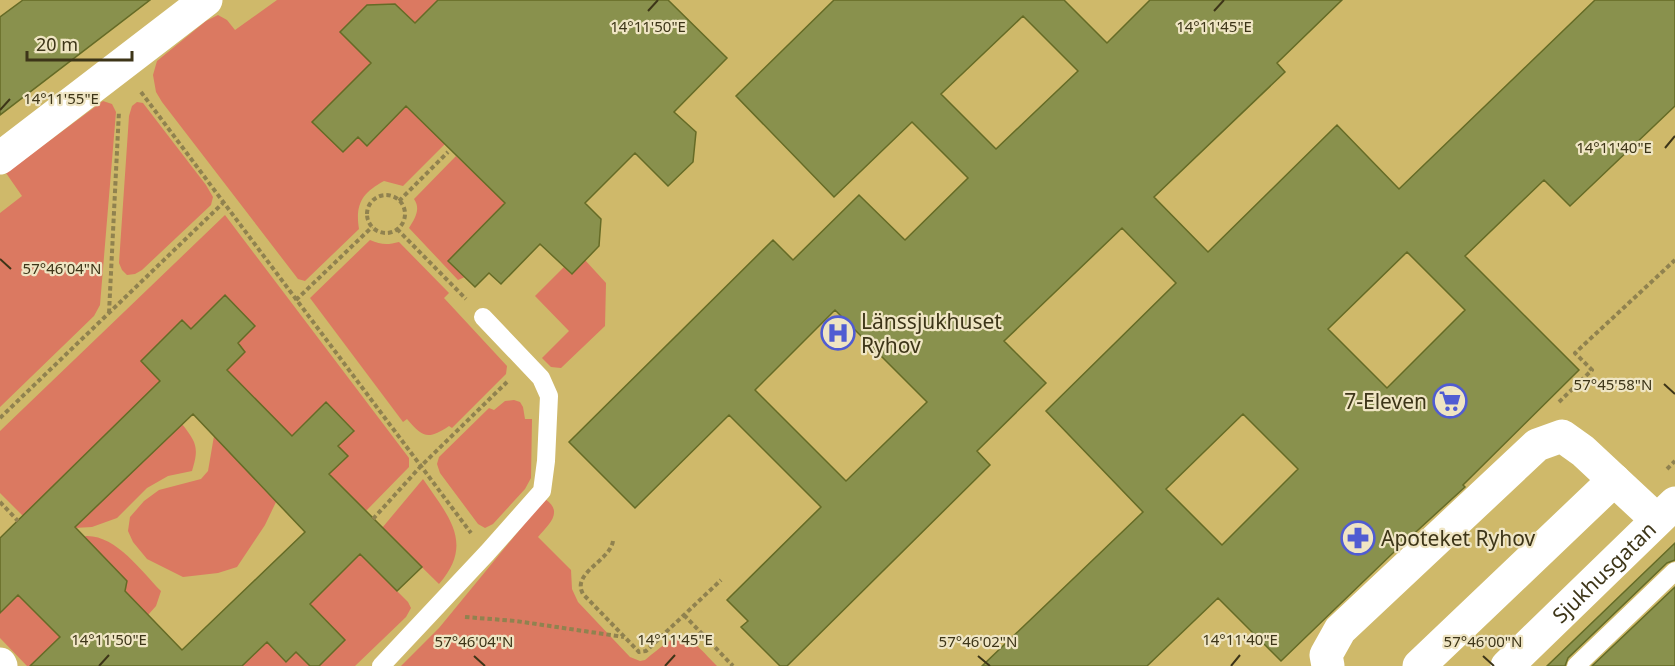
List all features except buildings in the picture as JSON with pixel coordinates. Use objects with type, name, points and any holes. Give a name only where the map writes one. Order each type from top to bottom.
[{"type":"street","points":[[0,158],[206,0]]},
{"type":"street","points":[[1328,666],[1326,655],[1340,630],[1537,445],[1562,436],[1583,451],[1614,480],[1666,512]]},
{"type":"street","points":[[1419,666],[1614,480]]},
{"type":"street","name":"Sjukhusgatan","points":[[1507,666],[1666,512]]},
{"type":"lane","points":[[381,666],[542,491],[549,396],[541,378],[483,317]]},
{"type":"lane","points":[[1576,666],[1675,572]]},
{"type":"path","points":[[121,65],[487,553]]},
{"type":"path","points":[[108,314],[121,65]]},
{"type":"path","points":[[399,201],[448,152]]},
{"type":"path","points":[[382,195],[393,196],[399,201],[405,213],[403,224],[394,231],[384,233],[372,227],[368,220],[367,209],[372,200],[382,195]]},
{"type":"path","points":[[0,418],[224,204]]},
{"type":"path","points":[[296,300],[372,227]]},
{"type":"path","points":[[397,229],[483,317]]},
{"type":"path","points":[[373,519],[421,466],[527,363]]},
{"type":"path","points":[[0,502],[18,520]]},
{"type":"path","points":[[614,541],[612,549],[580,579],[579,588],[639,652],[646,651],[721,580]]},
{"type":"path","points":[[684,615],[733,666]]},
{"type":"path","points":[[428,616],[516,621],[625,637]]},
{"type":"shaded area","name":"Länssjukhuset Ryhov","points":[[0,0],[1675,0],[1675,666],[0,666]]},
{"type":"shaded area","points":[[277,0],[438,0],[415,23],[395,4],[367,5],[340,32],[371,63],[313,122],[343,152],[358,137],[367,145],[406,106],[445,144],[403,186],[384,181],[370,190],[359,206],[359,229],[305,281],[298,279],[162,102],[156,92],[153,75],[157,61],[206,21],[218,15],[227,20],[235,30]]},
{"type":"shaded area","points":[[103,101],[112,104],[116,112],[100,305],[94,316],[0,407],[0,213],[22,196],[6,173]]},
{"type":"shaded area","points":[[137,102],[143,103],[213,197],[211,205],[142,270],[127,275],[119,263],[129,116],[132,106]]},
{"type":"shaded area","points":[[456,156],[505,203],[448,261],[465,277],[458,280],[409,228],[417,210],[414,199]]},
{"type":"shaded area","points":[[225,215],[409,458],[409,467],[366,511],[329,474],[348,456],[338,446],[354,430],[326,402],[292,436],[227,370],[245,352],[238,343],[255,326],[225,295],[191,329],[182,320],[141,361],[160,381],[23,516],[0,493],[0,431]]},
{"type":"shaded area","points":[[370,240],[384,244],[399,242],[449,293],[444,298],[507,366],[506,374],[452,428],[449,426],[431,435],[426,435],[417,430],[407,419],[403,422],[310,298]]},
{"type":"shaded area","points":[[585,260],[606,283],[605,326],[561,368],[551,367],[542,358],[569,331],[535,296],[564,267],[571,274]]},
{"type":"shaded area","points":[[505,401],[520,402],[523,407],[525,419],[532,419],[531,478],[525,489],[493,524],[485,528],[478,524],[440,473],[437,464],[439,457],[489,408],[494,410]]},
{"type":"shaded area","points":[[182,424],[194,441],[196,451],[192,471],[168,476],[147,488],[117,518],[92,527],[74,528]]},
{"type":"shaded area","points":[[214,436],[276,502],[265,525],[237,567],[218,573],[183,577],[147,559],[133,542],[128,531],[130,517],[144,501],[159,490],[201,479],[208,471]]},
{"type":"shaded area","points":[[423,479],[449,518],[456,543],[455,556],[450,569],[439,584],[382,528]]},
{"type":"shaded area","points":[[545,499],[551,504],[554,513],[550,523],[538,537],[571,570],[572,589],[578,602],[630,657],[640,661],[645,660],[668,642],[683,637],[697,645],[717,666],[401,666],[439,628]]},
{"type":"shaded area","points":[[86,536],[108,541],[118,548],[161,591],[156,606],[148,615],[125,591],[127,581],[77,541]]},
{"type":"shaded area","points":[[360,554],[408,602],[411,608],[406,617],[355,666],[319,666],[345,640],[310,604]]},
{"type":"shaded area","points":[[18,595],[28,605],[74,623],[43,654],[54,666],[27,666],[0,638],[0,611]]},
{"type":"shaded area","points":[[267,642],[286,662],[296,652],[310,666],[242,666]]},
{"type":"place","name":"Länssjukhuset Ryhov","points":[[838,333]]},
{"type":"place","name":"7-Eleven","points":[[1450,401]]},
{"type":"place","name":"Apoteket Ryhov","points":[[1358,538]]}]
